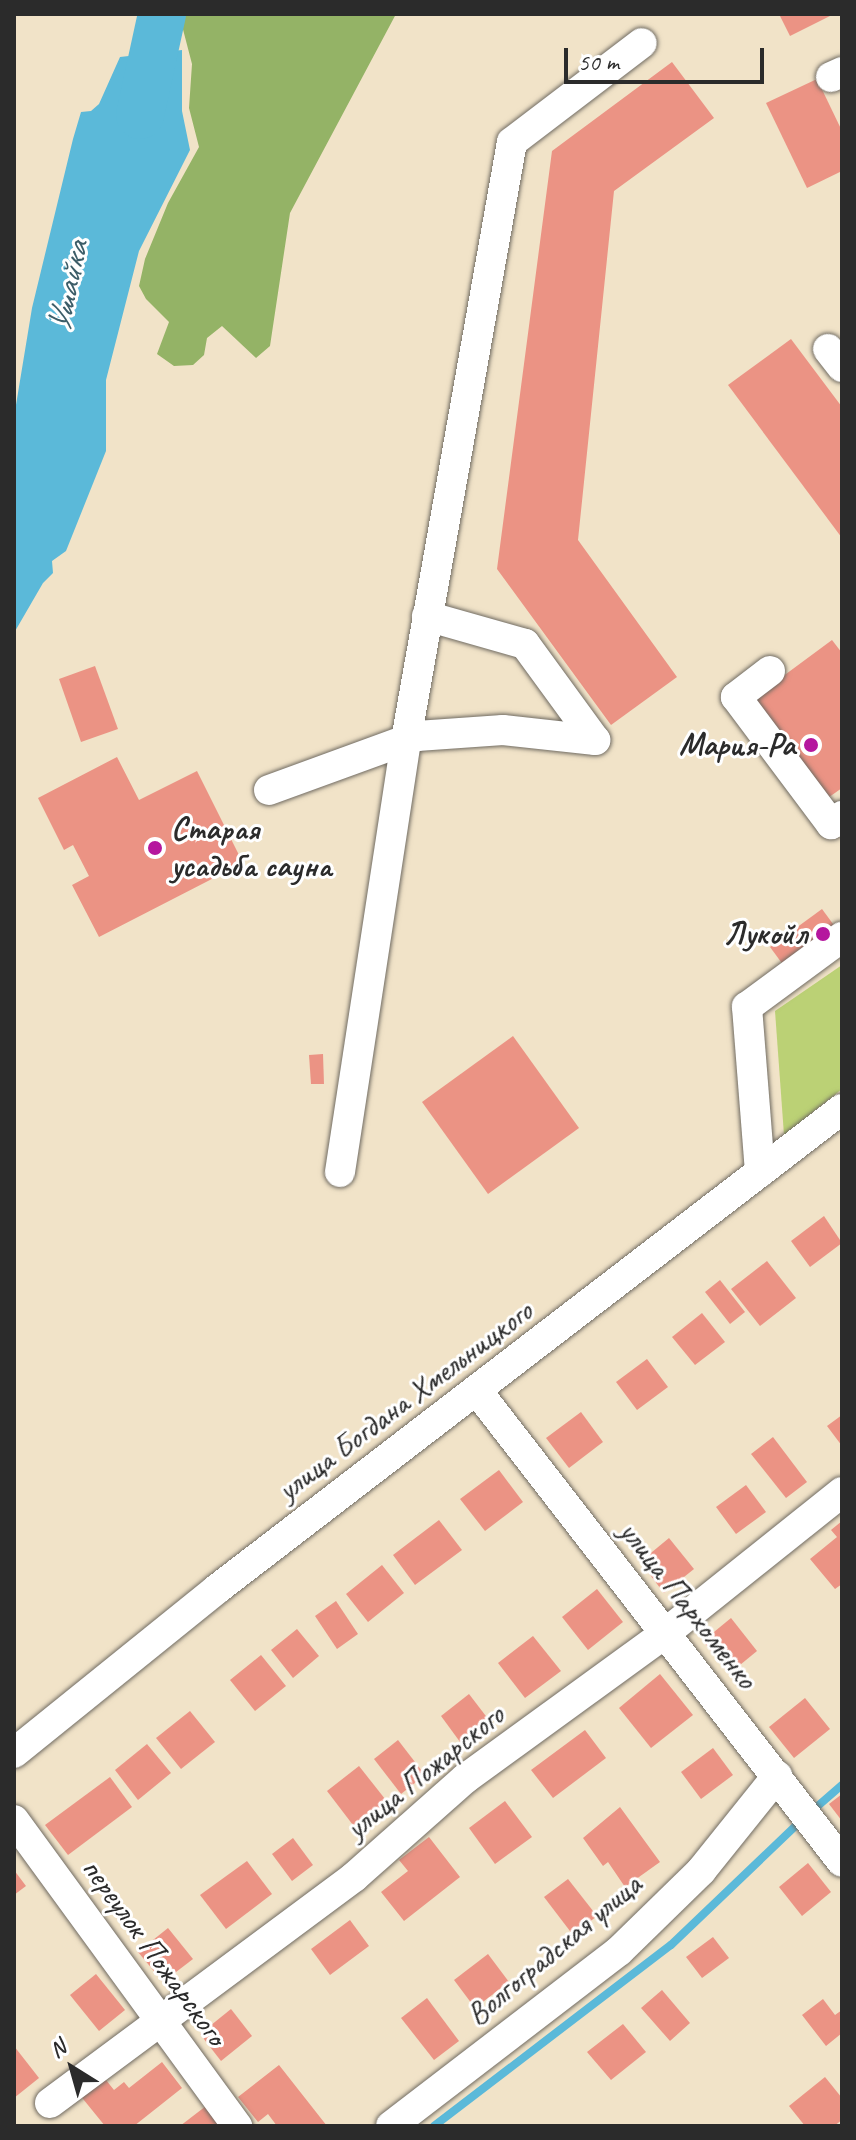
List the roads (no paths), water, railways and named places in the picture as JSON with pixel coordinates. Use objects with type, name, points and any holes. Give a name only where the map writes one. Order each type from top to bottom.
[{"type":"street","points":[[340,1172],[406,740],[512,142],[642,43]]},
{"type":"street","points":[[269,790],[406,740],[503,730],[595,740],[525,644],[427,616]]},
{"type":"street","points":[[770,671],[736,697],[831,824],[842,816]]},
{"type":"street","points":[[760,1172],[747,1007],[842,937]]},
{"type":"street","name":"улица Богдана Хмельницкого","points":[[14,1753],[217,1589],[478,1392],[842,1109]]},
{"type":"street","name":"улица Пархоменко","points":[[478,1392],[663,1635],[842,1862]]},
{"type":"street","name":"улица Пожарского","points":[[50,2103],[354,1877],[466,1778],[663,1635],[842,1492]]},
{"type":"street","name":"Волгоградская улица","points":[[391,2126],[619,1951],[701,1871],[777,1776]]},
{"type":"street","name":"переулок Пожарского","points":[[14,1820],[237,2126]]},
{"type":"water","points":[[182,50],[182,111],[190,150],[139,251],[106,380],[106,451],[66,551],[52,561],[53,573],[43,583],[14,633],[14,417],[32,308],[73,139],[81,112],[91,111],[99,104],[120,57]]},
{"type":"waterway","name":"Ушайка","points":[[140,115],[162,14]]},
{"type":"waterway","points":[[812,1811],[842,1785]]},
{"type":"waterway","points":[[434,2126],[671,1945],[802,1820]]},
{"type":"place","name":"Мария-Ра","points":[[811,745]]},
{"type":"place","name":"Старая усадьба сауна","points":[[155,848]]},
{"type":"place","name":"Лукойл","points":[[823,934]]}]
